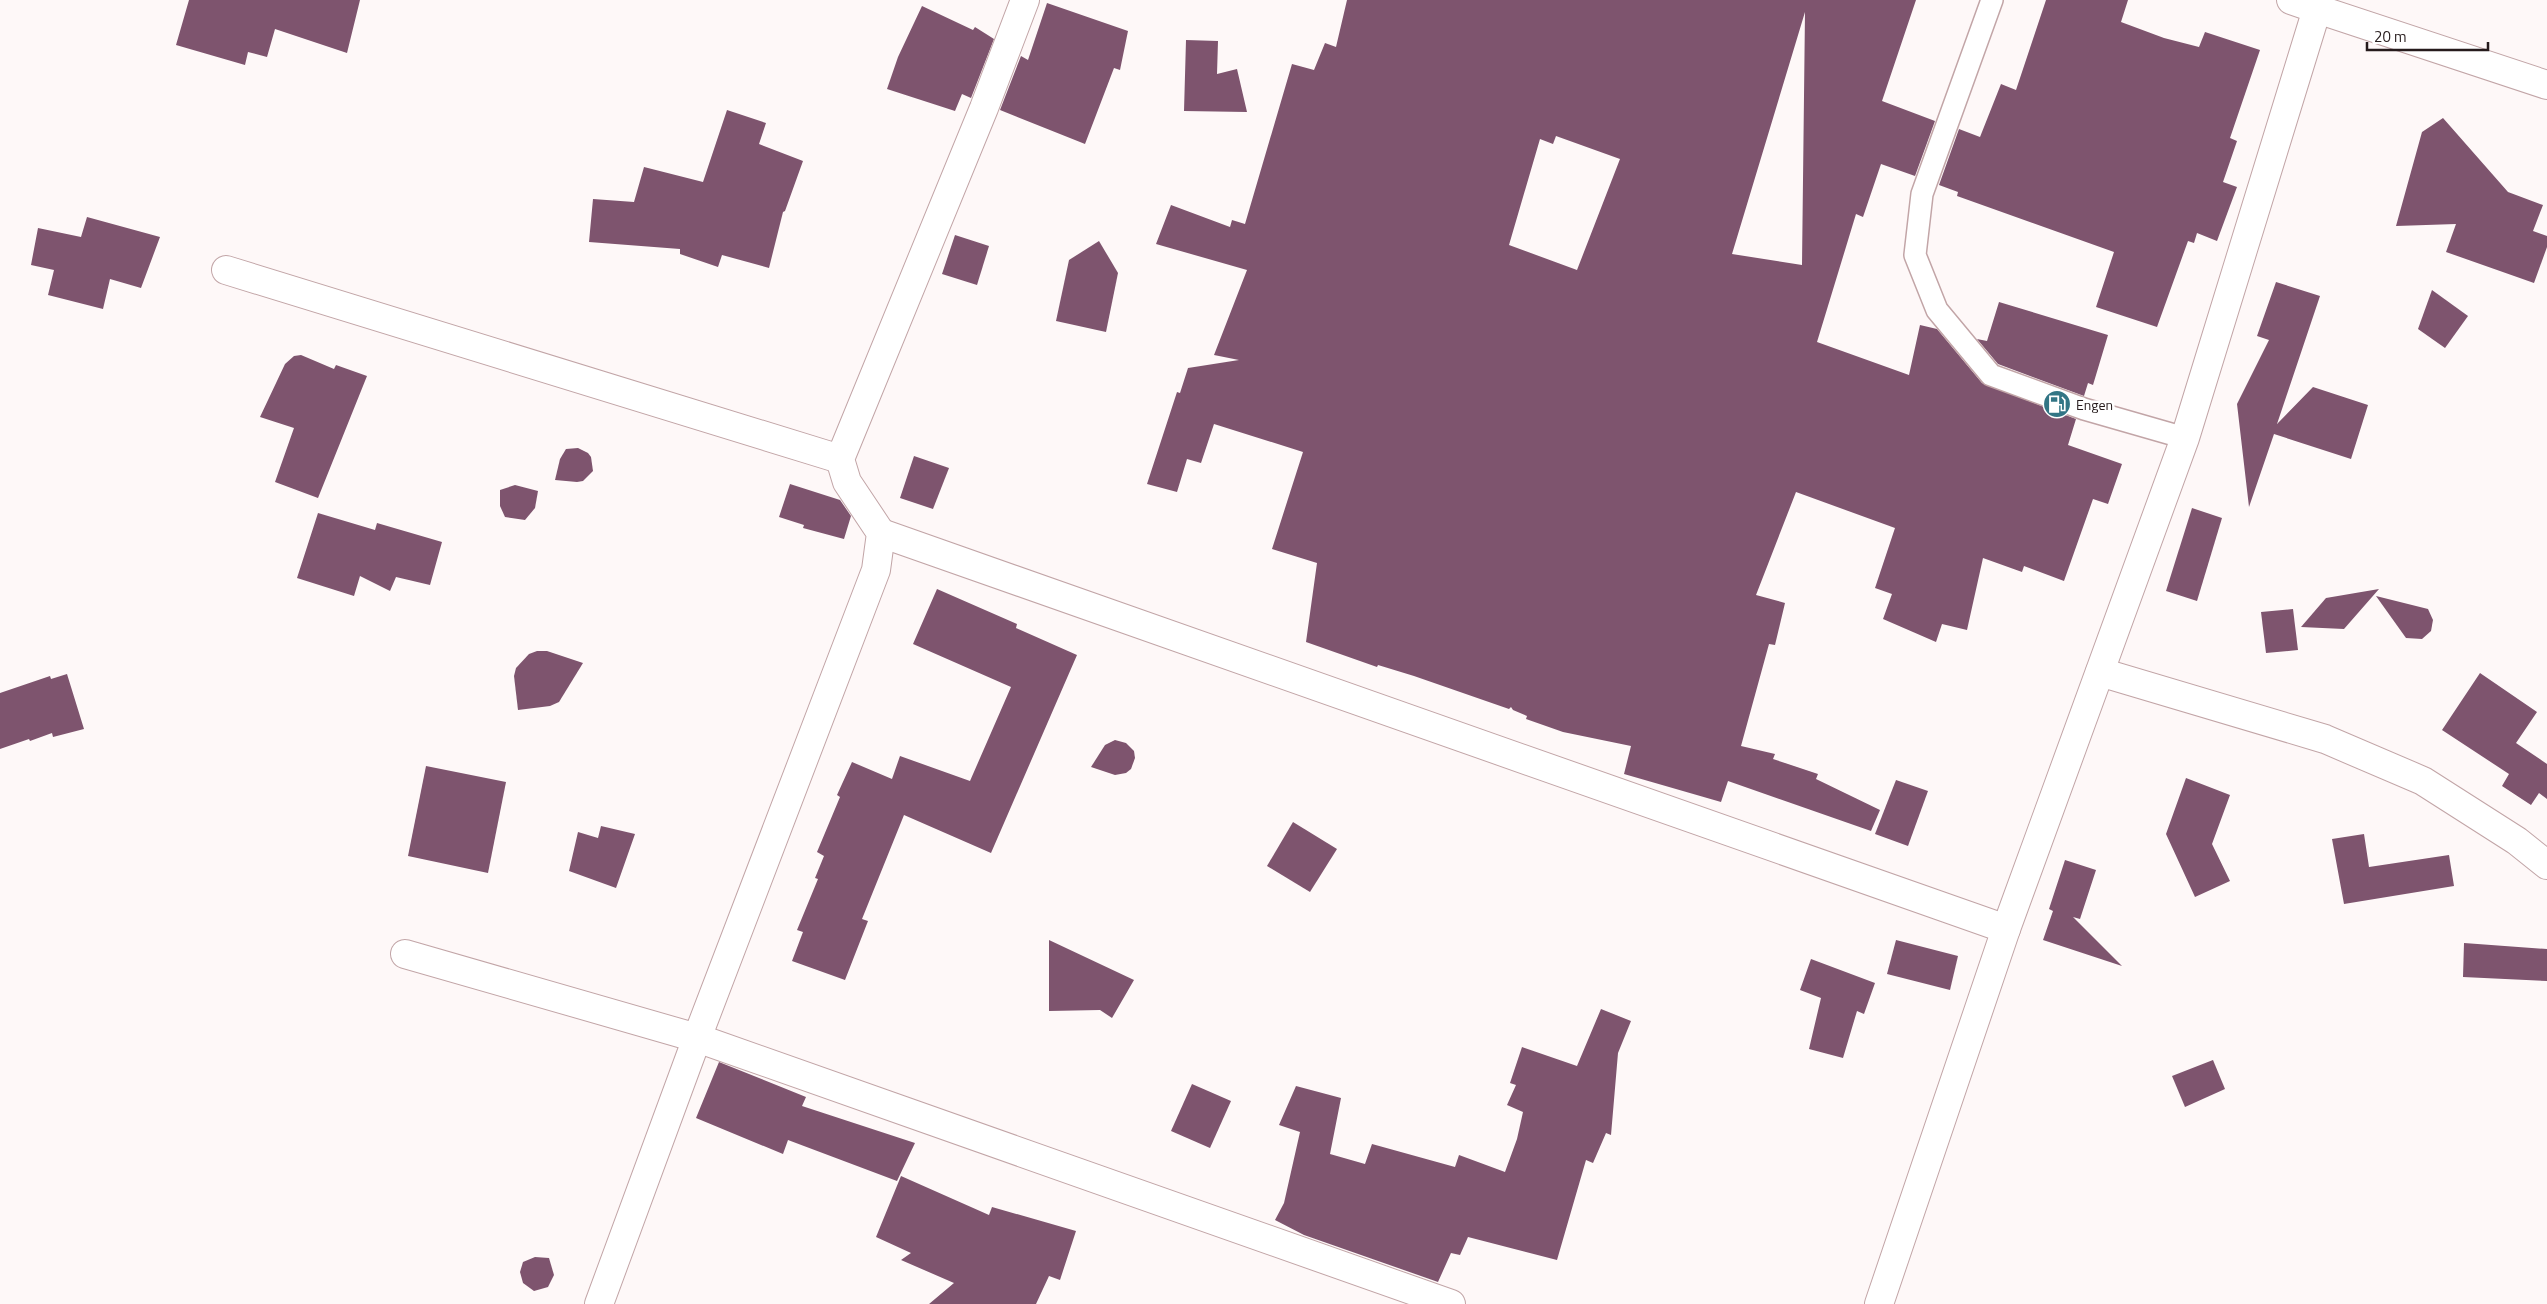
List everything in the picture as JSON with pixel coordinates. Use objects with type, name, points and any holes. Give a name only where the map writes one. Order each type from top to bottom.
[{"type":"street","points":[[1025,0],[984,108],[840,459],[847,482],[880,532],[2006,928]]},
{"type":"street","points":[[2291,0],[2318,4],[2547,85]]},
{"type":"street","points":[[1879,1304],[2006,928],[2185,438],[2318,4]]},
{"type":"street","points":[[226,270],[840,459]]},
{"type":"street","points":[[599,1304],[697,1038],[876,570],[880,532]]},
{"type":"street","points":[[2100,672],[2325,739],[2423,781],[2517,841],[2547,865]]},
{"type":"street","points":[[405,954],[697,1038],[1451,1304]]},
{"type":"lane","points":[[1992,0],[1922,194],[1915,255],[1937,310],[1991,375],[2084,409],[2185,438]]},
{"type":"building","points":[[189,0],[360,0],[347,53],[275,29],[267,57],[248,52],[245,65],[176,45]]},
{"type":"building","points":[[1347,0],[1916,0],[1882,101],[1935,121],[1915,176],[1881,164],[1863,217],[1856,214],[1817,342],[1909,375],[1920,325],[1937,329],[1982,383],[2076,419],[2068,445],[2122,464],[2108,504],[2093,499],[2064,581],[2024,566],[2022,572],[1983,558],[1967,630],[1942,624],[1936,642],[1883,619],[1892,594],[1875,588],[1895,528],[1796,492],[1756,595],[1785,603],[1775,645],[1769,644],[1741,746],[1775,754],[1773,759],[1818,774],[1816,779],[1880,810],[1871,831],[1728,781],[1721,802],[1624,774],[1631,746],[1563,732],[1526,719],[1527,716],[1513,710],[1511,707],[1509,709],[1414,676],[1378,665],[1377,667],[1306,642],[1317,563],[1272,549],[1303,452],[1214,424],[1201,463],[1187,459],[1177,492],[1147,484],[1177,392],[1180,393],[1188,368],[1239,360],[1214,355],[1247,270],[1156,244],[1171,205],[1230,227],[1232,220],[1245,224],[1292,64],[1314,70],[1325,43],[1336,47]],"holes":[[[1805,12],[1802,265],[1732,254]],[[1556,136],[1620,159],[1577,270],[1509,245],[1540,139],[1553,144]]]},
{"type":"building","points":[[2046,0],[2128,0],[2121,22],[2164,38],[2199,47],[2205,32],[2260,50],[2230,138],[2237,141],[2223,182],[2237,187],[2217,241],[2197,233],[2194,243],[2188,241],[2157,327],[2096,307],[2114,252],[1957,196],[1958,192],[1939,185],[1959,129],[1980,137],[2001,84],[2016,90]]},
{"type":"building","points":[[1047,3],[1128,31],[1120,70],[1114,68],[1085,144],[1000,110],[1021,56],[1028,60]]},
{"type":"building","points":[[922,6],[973,30],[975,27],[994,39],[971,98],[962,94],[955,111],[887,89],[898,57]]},
{"type":"building","points":[[1186,40],[1218,41],[1217,74],[1237,69],[1247,112],[1184,111]]},
{"type":"building","points":[[727,110],[766,123],[759,144],[803,161],[783,212],[769,268],[722,255],[718,267],[680,254],[680,249],[589,242],[593,199],[634,202],[644,167],[703,182]]},
{"type":"building","points":[[2443,118],[2508,192],[2543,205],[2533,231],[2547,236],[2547,247],[2534,283],[2446,252],[2456,224],[2396,226],[2422,132]]},
{"type":"building","points":[[87,217],[160,237],[141,288],[110,279],[103,309],[48,295],[54,270],[31,265],[38,228],[81,237]]},
{"type":"building","points":[[955,235],[989,246],[977,285],[942,274]]},
{"type":"building","points":[[1099,241],[1118,273],[1106,332],[1056,321],[1069,260]]},
{"type":"building","points":[[2276,282],[2320,296],[2277,424],[2313,387],[2368,405],[2351,459],[2274,434],[2249,507],[2237,404],[2269,340],[2257,336]]},
{"type":"building","points":[[2432,290],[2468,316],[2445,348],[2418,329]]},
{"type":"building","points":[[1999,302],[2108,335],[2093,385],[2088,383],[2084,396],[1998,364],[1977,339],[1987,341]]},
{"type":"building","points":[[301,355],[334,369],[336,365],[367,376],[318,498],[275,482],[294,428],[260,417],[285,364],[294,356]]},
{"type":"building","points":[[578,448],[588,453],[591,457],[593,471],[583,481],[555,480],[560,459],[566,449]]},
{"type":"building","points":[[914,456],[949,468],[933,509],[900,498]]},
{"type":"building","points":[[790,484],[840,500],[851,516],[844,539],[803,528],[804,525],[779,517]]},
{"type":"building","points":[[515,485],[538,491],[535,508],[525,520],[505,517],[500,506],[500,490]]},
{"type":"building","points":[[2192,508],[2222,518],[2197,601],[2166,591]]},
{"type":"building","points":[[318,513],[375,530],[377,523],[442,542],[430,585],[396,577],[390,591],[360,576],[354,596],[297,578]]},
{"type":"building","points":[[937,589],[1017,624],[1016,628],[1077,655],[991,853],[904,815],[862,919],[868,921],[845,980],[792,961],[803,932],[797,930],[818,879],[815,878],[824,856],[817,852],[840,797],[837,795],[852,762],[892,779],[900,756],[970,781],[1011,687],[913,644]]},
{"type":"building","points":[[2379,589],[2344,629],[2301,627],[2326,598]]},
{"type":"building","points":[[2376,596],[2428,609],[2433,620],[2431,631],[2422,639],[2406,638]]},
{"type":"building","points":[[2293,609],[2298,650],[2266,653],[2261,612]]},
{"type":"building","points":[[537,651],[547,651],[583,663],[559,702],[550,706],[518,710],[514,676],[516,668],[529,654]]},
{"type":"building","points":[[2480,673],[2537,712],[2516,743],[2547,764],[2547,799],[2539,793],[2531,805],[2502,786],[2509,774],[2442,730]]},
{"type":"building","points":[[67,674],[84,729],[53,737],[52,733],[0,749],[0,693],[50,676],[51,679]]},
{"type":"building","points":[[1115,740],[1126,743],[1134,751],[1135,758],[1131,769],[1126,773],[1115,775],[1091,767],[1105,745]]},
{"type":"building","points":[[426,766],[506,782],[488,873],[408,856]]},
{"type":"building","points":[[2186,778],[2230,795],[2212,844],[2230,881],[2195,897],[2166,834]]},
{"type":"building","points":[[1896,780],[1928,791],[1908,846],[1875,834]]},
{"type":"building","points":[[1293,822],[1337,849],[1310,892],[1267,866]]},
{"type":"building","points":[[601,826],[635,834],[616,888],[569,871],[578,832],[598,838]]},
{"type":"building","points":[[2364,834],[2369,867],[2449,855],[2454,886],[2344,904],[2332,839]]},
{"type":"building","points":[[2065,860],[2096,870],[2080,919],[2073,917],[2122,966],[2043,940],[2053,911],[2049,909]]},
{"type":"building","points":[[1049,940],[1134,980],[1112,1018],[1100,1010],[1049,1011]]},
{"type":"building","points":[[1896,940],[1958,956],[1950,990],[1887,974]]},
{"type":"building","points":[[2464,943],[2547,949],[2547,981],[2463,977]]},
{"type":"building","points":[[1811,959],[1875,983],[1864,1014],[1857,1011],[1843,1058],[1809,1049],[1821,998],[1800,990]]},
{"type":"building","points":[[1601,1009],[1631,1021],[1618,1053],[1611,1135],[1606,1133],[1593,1163],[1586,1160],[1557,1260],[1468,1237],[1460,1255],[1451,1253],[1438,1282],[1304,1235],[1275,1220],[1284,1203],[1300,1132],[1279,1125],[1296,1086],[1341,1098],[1330,1154],[1365,1164],[1372,1144],[1455,1167],[1459,1155],[1505,1172],[1517,1139],[1523,1112],[1507,1105],[1516,1085],[1510,1083],[1522,1047],[1577,1066]]},
{"type":"building","points":[[2213,1060],[2225,1089],[2185,1107],[2172,1076]]},
{"type":"building","points":[[719,1062],[806,1097],[802,1106],[915,1143],[897,1181],[788,1140],[783,1154],[696,1118]]},
{"type":"building","points":[[1192,1084],[1231,1101],[1210,1148],[1171,1131]]},
{"type":"building","points":[[901,1176],[989,1215],[992,1207],[1076,1231],[1060,1280],[1049,1276],[1036,1304],[929,1304],[954,1283],[901,1260],[911,1253],[876,1237]]},
{"type":"building","points":[[535,1257],[549,1258],[554,1275],[548,1287],[534,1291],[523,1283],[520,1272],[523,1262]]},
{"type":"place","name":"Engen","points":[[2057,404]]}]
